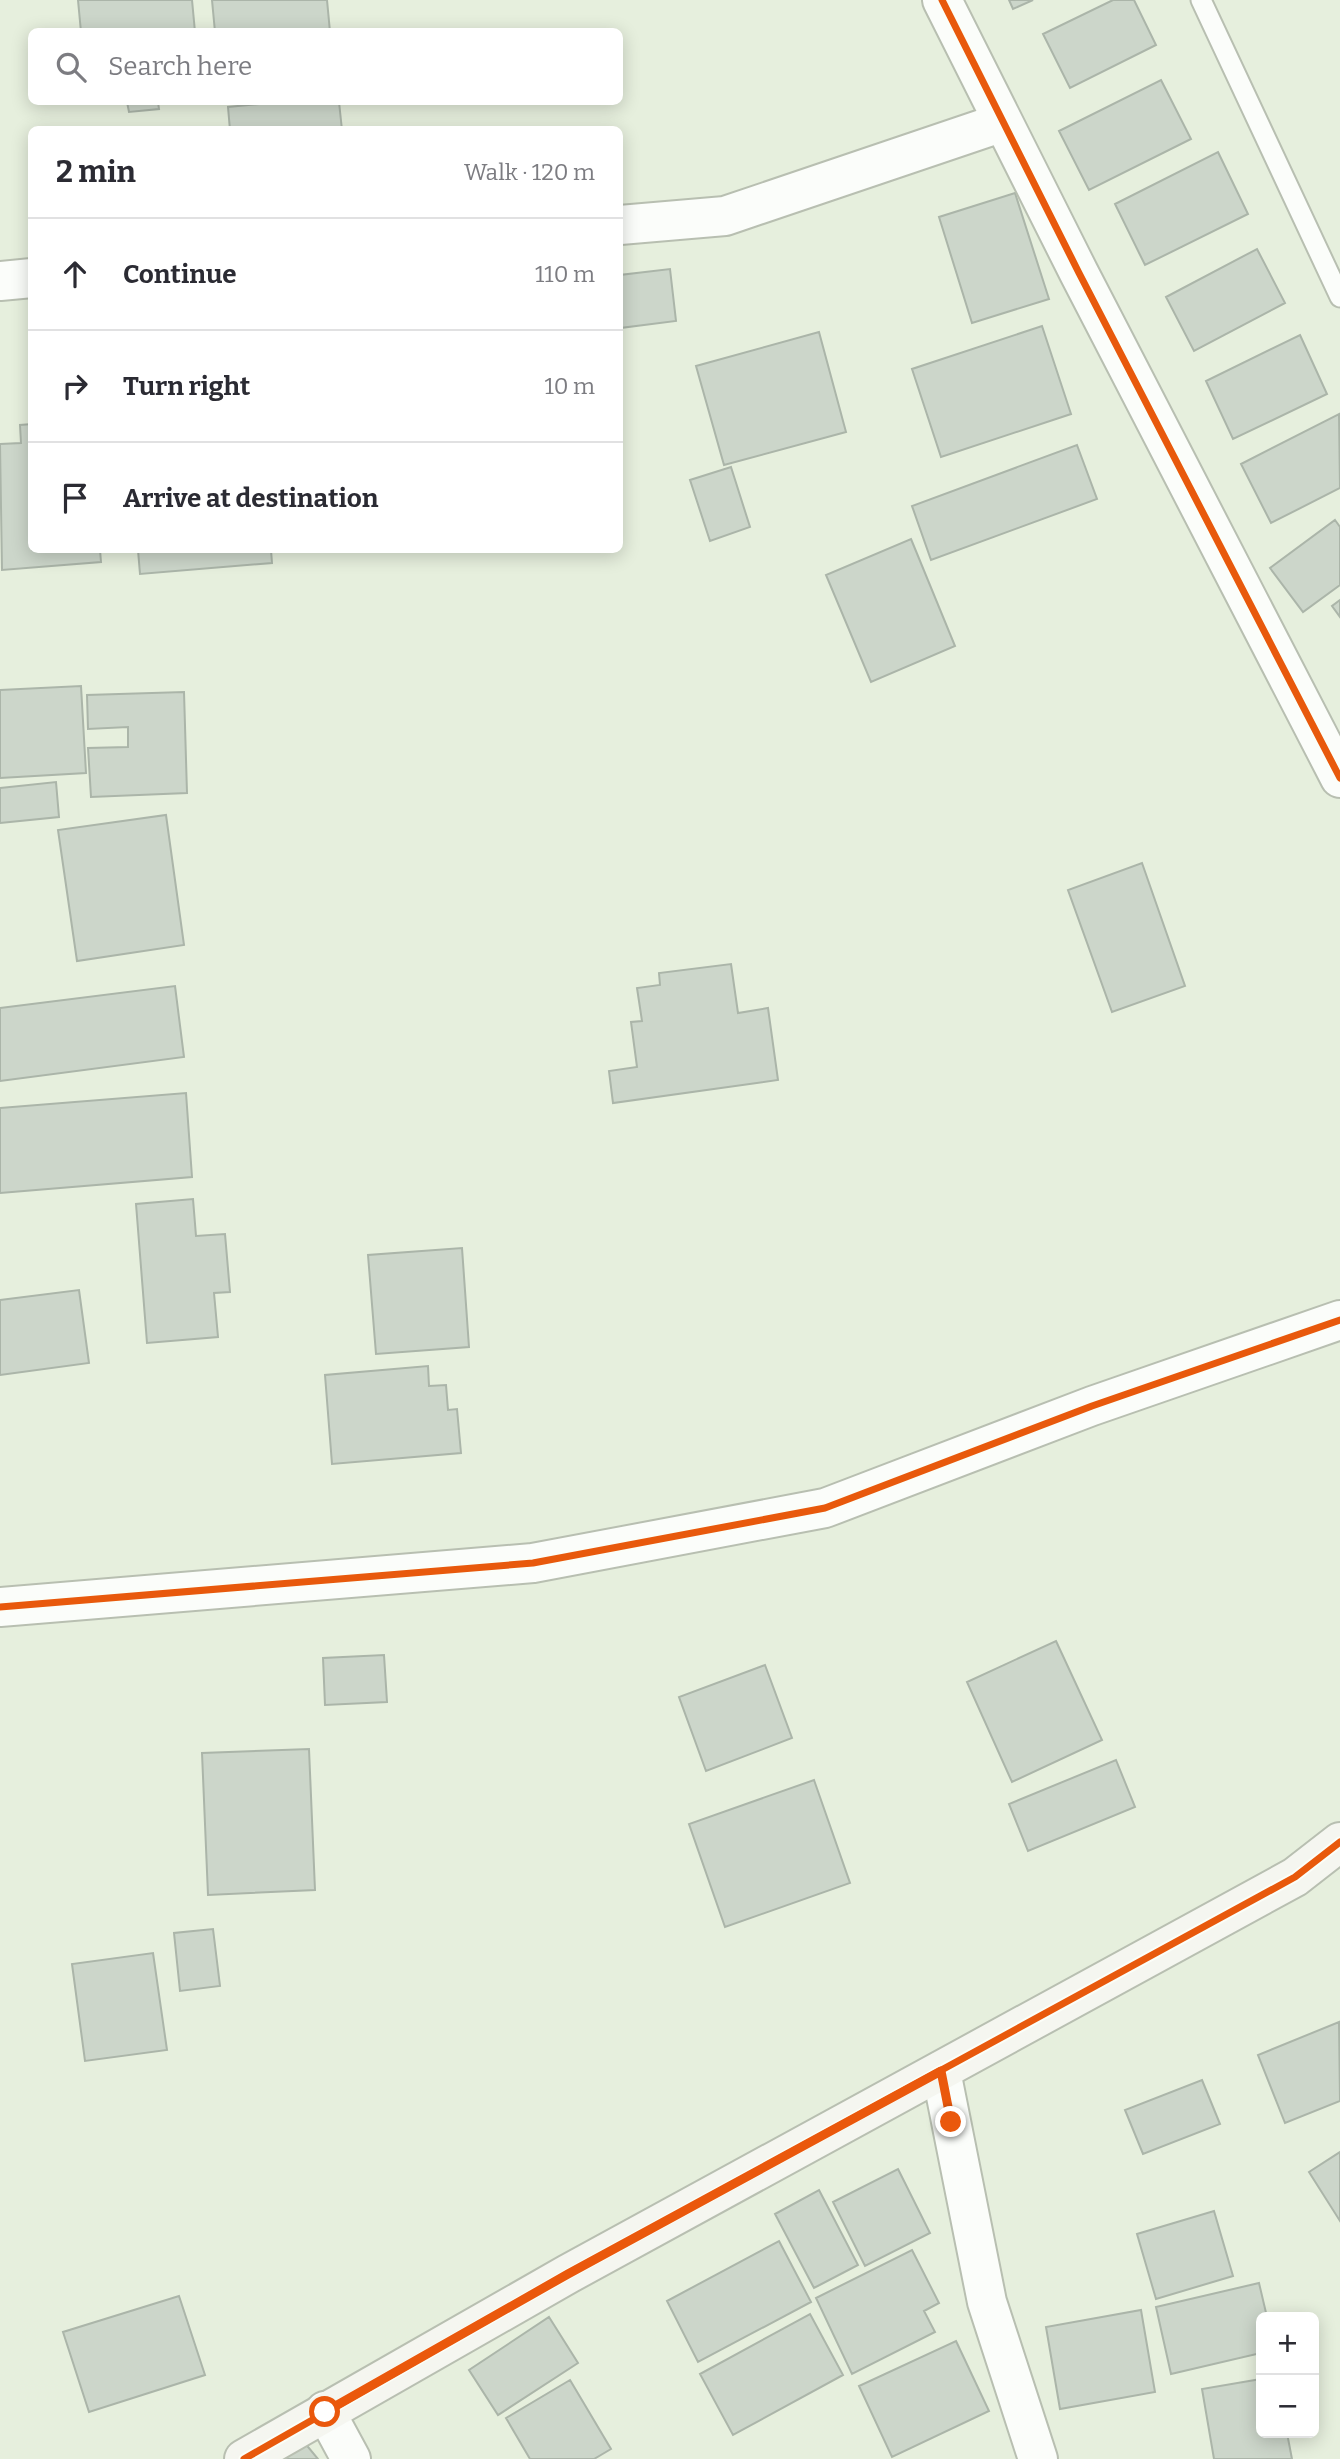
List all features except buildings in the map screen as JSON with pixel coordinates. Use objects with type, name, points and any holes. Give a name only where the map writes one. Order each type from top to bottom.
[{"type":"street","points":[[942,0],[1079,273],[1340,778]]},
{"type":"street","points":[[623,225],[725,216],[1003,122]]},
{"type":"street","points":[[0,281],[28,278]]},
{"type":"street","points":[[0,1607],[533,1563],[825,1508],[1091,1406],[1340,1320]]},
{"type":"street","points":[[244,2459],[568,2274],[1295,1877],[1340,1842]]},
{"type":"street","points":[[941,2071],[988,2302],[1038,2459]]},
{"type":"street","points":[[325,2412],[351,2459]]},
{"type":"lane","points":[[1201,0],[1340,297]]},
{"type":"cycle path","points":[[942,0],[1079,273],[1340,778]]},
{"type":"cycle path","points":[[0,1607],[533,1563],[825,1508],[1092,1406],[1340,1320]]},
{"type":"cycle path","points":[[244,2459],[568,2274],[1295,1877],[1340,1842]]},
{"type":"route","points":[[325,2412],[568,2274],[941,2071],[951,2122]]}]
